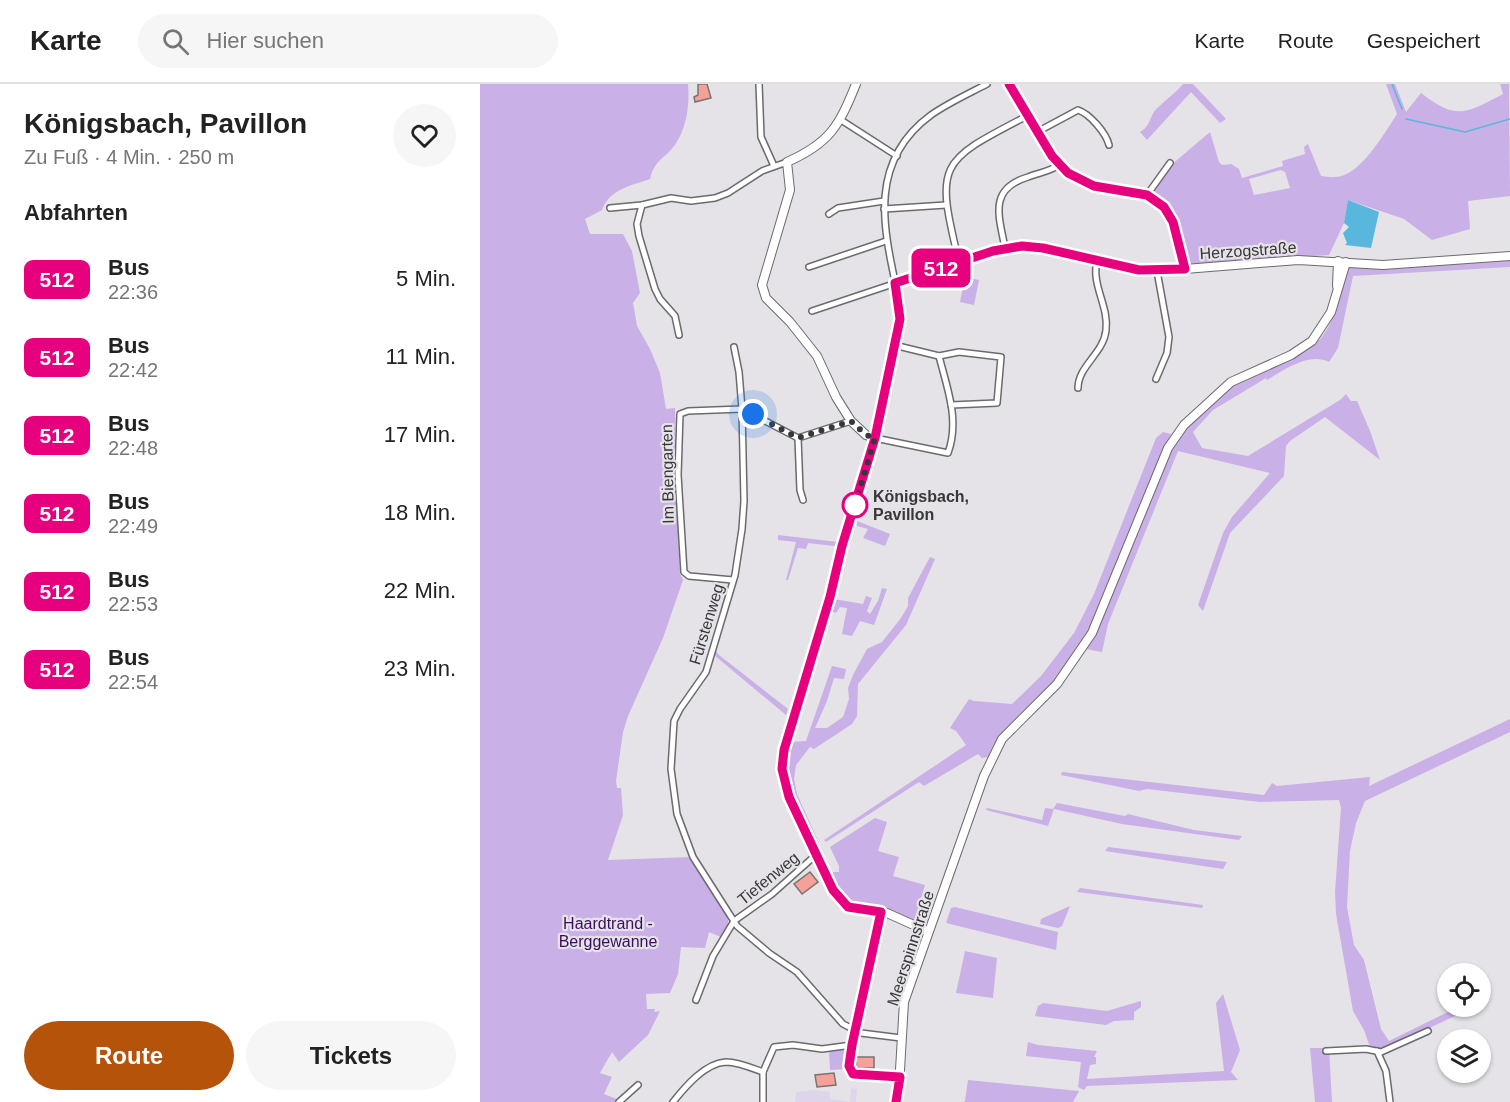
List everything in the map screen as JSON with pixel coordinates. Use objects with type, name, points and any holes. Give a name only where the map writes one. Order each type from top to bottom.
[{"type":"street","points":[[759,84],[761,137],[774,166]]},
{"type":"street","points":[[610,208],[642,205],[671,198],[692,201],[715,198],[728,193],[762,171],[787,162],[820,144],[841,120],[856,84]]},
{"type":"street","points":[[927,931],[903,919],[881,912],[855,909],[843,903],[833,890],[818,854],[801,823],[785,786],[782,769],[784,750],[875,438],[900,312],[886,241],[884,201],[886,184],[897,156],[908,137],[923,122],[942,108],[987,84]]},
{"type":"street","points":[[1009,84],[1059,165],[1074,177],[1094,186],[1147,195],[1159,202],[1171,217],[1185,269]]},
{"type":"street","points":[[1037,132],[1078,110],[1084,113],[1102,132],[1109,145]]},
{"type":"street","points":[[959,262],[946,206],[946,180],[951,167],[961,154],[975,143],[1027,116]]},
{"type":"street","points":[[841,120],[897,156]]},
{"type":"street","points":[[787,162],[789,190],[763,280],[762,292],[817,356],[836,397],[851,421],[866,435],[875,438],[948,453],[953,440],[955,421],[939,356]]},
{"type":"street","points":[[1147,195],[1170,163]]},
{"type":"street","points":[[1005,248],[999,210],[1003,192],[1016,181],[1059,165]]},
{"type":"street","points":[[829,214],[838,208],[884,201]]},
{"type":"street","points":[[642,205],[637,224],[638,231],[655,289],[660,299],[675,316],[679,335]]},
{"type":"street","points":[[884,209],[946,206]]},
{"type":"street","points":[[809,267],[886,241]]},
{"type":"street","name":"Herzogstraße","points":[[812,311],[1005,248],[1036,247],[1139,270],[1157,271],[1298,260],[1383,265],[1510,256]]},
{"type":"street","points":[[1078,388],[1079,378],[1101,348],[1106,331],[1105,314],[1095,275],[1097,261]]},
{"type":"street","name":"Meerspinnstraße","points":[[896,1102],[900,1077],[904,1002],[927,931],[996,747],[1004,736],[1057,684],[1092,633],[1172,438],[1194,414],[1231,382],[1298,352],[1312,341],[1331,312],[1342,261]]},
{"type":"street","points":[[1156,379],[1167,353],[1169,337],[1157,271]]},
{"type":"street","points":[[894,345],[939,356],[959,352],[999,356],[1001,360],[995,405],[951,405]]},
{"type":"street","name":"Fürstenweg","points":[[734,347],[742,409],[744,501],[733,580],[706,672],[674,721],[670,751],[674,800],[688,849],[734,921],[762,947],[797,972],[839,1021],[856,1031]]},
{"type":"street","name":"Im Biengarten","points":[[733,580],[689,576],[684,573],[678,475],[678,417],[688,411],[742,409],[798,438]]},
{"type":"street","points":[[803,500],[800,490],[798,438],[851,421]]},
{"type":"street","name":"Tiefenweg","points":[[734,921],[772,894],[818,854]]},
{"type":"street","points":[[881,912],[849,1066],[853,1074],[900,1077]]},
{"type":"street","points":[[696,1000],[713,956],[734,921]]},
{"type":"street","points":[[856,1031],[901,1038]]},
{"type":"street","points":[[1326,1051],[1386,1050],[1428,1031]]},
{"type":"street","points":[[763,1102],[763,1072],[770,1052],[777,1046],[793,1045],[822,1049],[852,1045]]},
{"type":"street","points":[[1377,1051],[1386,1071],[1390,1102]]},
{"type":"street","points":[[673,1102],[696,1078],[720,1063],[731,1062],[763,1072]]},
{"type":"street","points":[[619,1102],[638,1085]]},
{"type":"shaded area","points":[[851,1088],[857,1089],[856,1102],[850,1102]]},
{"type":"shaded area","points":[[815,1090],[830,1092],[830,1099],[850,1102],[795,1102],[796,1092]]},
{"type":"green space","name":"Haardtrand - Berggewanne","points":[[480,84],[688,84],[686,120],[683,129],[675,145],[655,167],[650,179],[615,193],[602,210],[585,219],[590,234],[623,234],[632,251],[640,293],[633,303],[637,326],[660,373],[666,409],[675,408],[675,475],[680,574],[683,580],[663,638],[623,732],[616,781],[617,788],[621,788],[623,815],[608,860],[692,857],[727,916],[728,922],[723,938],[709,932],[705,948],[681,947],[678,974],[670,993],[646,994],[647,1009],[655,1009],[654,1012],[660,1011],[648,1035],[619,1062],[612,1052],[600,1073],[612,1077],[604,1094],[619,1100],[617,1102],[480,1102]]},
{"type":"green space","points":[[1183,84],[1193,84],[1226,119],[1220,123],[1191,92],[1147,140],[1140,132],[1147,126],[1156,109]]},
{"type":"green space","points":[[1386,84],[1395,84],[1406,112],[1421,93],[1444,108],[1462,111],[1480,106],[1503,94],[1500,84],[1509,84],[1510,196],[1468,201],[1470,229],[1432,240],[1404,219],[1348,200],[1344,223],[1329,255],[1187,264],[1175,217],[1156,195],[1155,190],[1170,166],[1210,132],[1219,162],[1222,165],[1231,164],[1239,169],[1242,178],[1283,166],[1282,161],[1305,154],[1304,147],[1308,144],[1321,176],[1333,177],[1354,170],[1379,142],[1397,114]],"holes":[[[1281,170],[1285,172],[1290,188],[1254,195],[1249,179]]]},
{"type":"green space","points":[[1510,259],[1510,267],[1353,276],[1338,348],[1329,362],[1321,359],[1305,361],[1267,380],[1266,378],[1213,410],[1193,432],[1202,448],[1248,456],[1340,400],[1346,394],[1351,401],[1357,401],[1380,460],[1325,417],[1290,441],[1286,446],[1284,476],[1230,533],[1203,611],[1198,605],[1223,533],[1232,517],[1270,473],[1178,451],[1108,624],[1102,652],[1086,649],[1100,623],[1171,447],[1199,413],[1231,384],[1302,353],[1321,338],[1335,312],[1347,265]]},
{"type":"green space","points":[[965,277],[979,280],[974,305],[960,302]]},
{"type":"green space","points":[[1163,432],[1171,434],[1092,627],[1060,676],[1005,731],[994,744],[988,757],[982,758],[978,754],[924,786],[919,782],[826,842],[824,840],[966,745],[956,731],[950,728],[969,699],[1012,704],[1041,676],[1074,633],[1094,594],[1156,438]]},
{"type":"green space","points":[[857,521],[890,534],[885,546],[863,538],[868,529],[857,526]]},
{"type":"green space","points":[[778,535],[838,542],[834,546],[808,543],[806,549],[798,548],[788,580],[786,580],[796,542],[778,540]]},
{"type":"green space","points":[[930,557],[935,559],[906,625],[858,684],[857,716],[852,724],[814,749],[810,747],[796,765],[794,779],[797,794],[819,843],[817,844],[793,795],[788,770],[791,742],[806,741],[832,666],[846,669],[844,679],[834,678],[815,728],[827,728],[843,717],[849,699],[848,688],[867,649],[882,642],[901,618],[908,606],[908,598]]},
{"type":"green space","points":[[882,588],[887,589],[874,625],[860,621],[852,636],[842,634],[847,608],[840,607],[836,613],[831,611],[834,599],[863,604],[866,596],[872,598],[867,611],[870,614],[878,601]]},
{"type":"green space","points":[[715,650],[788,709],[786,715],[714,655]]},
{"type":"green space","points":[[1510,719],[1510,732],[1365,801],[1356,823],[1350,851],[1347,907],[1354,945],[1364,960],[1381,1029],[1389,1041],[1438,1017],[1453,1017],[1391,1046],[1378,1049],[1370,1047],[1364,1030],[1353,1011],[1336,914],[1335,892],[1341,808],[1339,800],[1260,802],[1147,789],[1139,791],[1061,775],[1062,772],[1264,795],[1272,783],[1277,786],[1370,777],[1369,786]]},
{"type":"green space","points":[[1057,803],[1125,816],[1128,814],[1194,830],[1242,836],[1239,840],[1122,824],[1054,809],[1048,826],[986,810],[987,808],[1042,820],[1045,808],[1053,809]]},
{"type":"green space","points":[[875,818],[887,822],[878,851],[899,857],[893,876],[925,885],[914,921],[887,909],[849,900],[837,891],[833,872],[839,872],[839,866],[830,847]]},
{"type":"green space","points":[[1108,847],[1227,862],[1223,869],[1105,851]]},
{"type":"green space","points":[[1080,888],[1203,905],[1202,908],[1077,892]]},
{"type":"green space","points":[[1070,906],[1062,926],[1058,928],[1040,924],[1041,919]]},
{"type":"green space","points":[[955,907],[1058,932],[1056,950],[946,923],[951,908]]},
{"type":"green space","points":[[965,951],[997,958],[993,998],[956,993]]},
{"type":"green space","points":[[1223,994],[1240,1050],[1231,1072],[1238,1080],[1087,1086],[1084,1090],[1078,1087],[1081,1062],[1026,1056],[1028,1042],[1097,1051],[1094,1057],[1096,1057],[1096,1064],[1090,1065],[1087,1079],[1224,1071],[1216,1003]]},
{"type":"green space","points":[[1141,1001],[1141,1007],[1134,1012],[1134,1020],[1114,1021],[1106,1025],[1035,1016],[1038,1006],[1043,1003],[1107,1011]]},
{"type":"green space","points":[[848,1048],[847,1069],[830,1070],[829,1051]]},
{"type":"green space","points":[[1310,1048],[1329,1048],[1332,1102],[1315,1102]]},
{"type":"green space","points":[[968,1080],[1079,1091],[1073,1102],[963,1102]]},
{"type":"water","points":[[1348,200],[1379,212],[1371,248],[1345,245],[1347,243],[1343,233],[1349,227],[1344,223]]},
{"type":"building","points":[[698,84],[707,84],[711,98],[695,102],[694,97],[698,95]]},
{"type":"building","points":[[810,872],[818,882],[802,894],[794,884]]},
{"type":"building","points":[[856,1057],[874,1057],[874,1068],[856,1068]]},
{"type":"building","points":[[834,1073],[836,1085],[817,1087],[815,1075]]},
{"type":"waterway","points":[[1392,84],[1402,109]]},
{"type":"waterway","points":[[1406,119],[1465,132],[1510,119]]},
{"type":"bus line","name":"512","points":[[896,1102],[900,1077],[853,1074],[849,1066],[881,912],[848,907],[838,898],[789,797],[782,769],[784,750],[875,438],[900,319],[900,305],[895,283],[993,251],[1022,246],[1043,248],[1150,272],[1185,269],[1173,222],[1164,207],[1147,195],[1101,188],[1087,184],[1068,173],[1052,156],[1009,84]]},
{"type":"place","name":"Königsbach, Pavillon","points":[[855,505]]},
{"type":"route","points":[[753,414],[798,438],[851,421],[866,435],[875,438],[855,505]]}]
